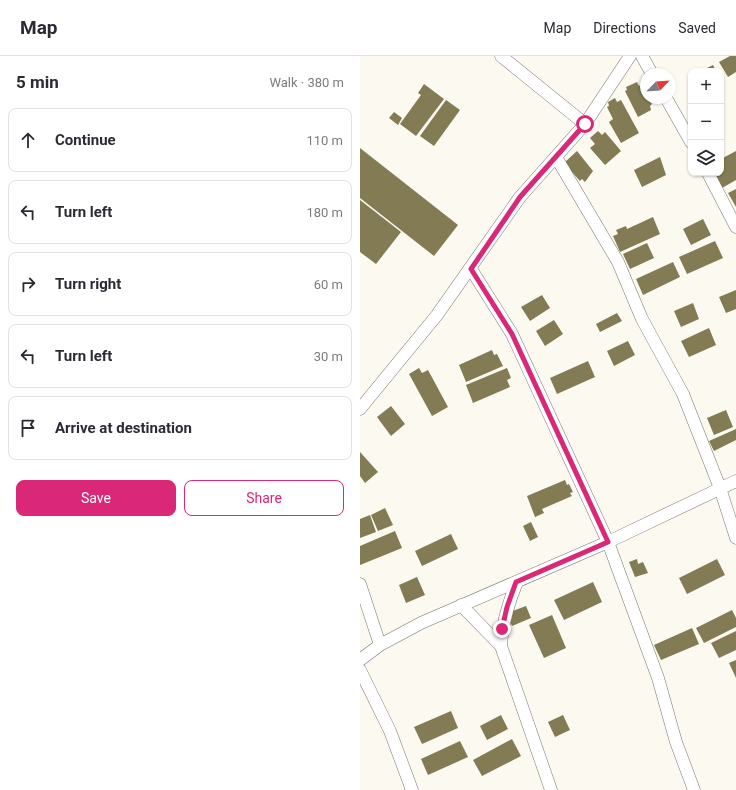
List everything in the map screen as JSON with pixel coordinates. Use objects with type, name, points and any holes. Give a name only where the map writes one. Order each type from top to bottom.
[{"type":"street","points":[[501,56],[585,124]]},
{"type":"street","points":[[360,409],[437,315],[471,269],[520,197],[585,124],[630,56]]},
{"type":"street","points":[[642,56],[649,68]]},
{"type":"street","points":[[669,104],[690,140]]},
{"type":"street","points":[[556,157],[618,262],[642,319],[683,394],[720,488],[736,538]]},
{"type":"street","points":[[710,176],[736,227]]},
{"type":"street","points":[[471,269],[512,334],[608,542],[658,678],[676,742],[694,790]]},
{"type":"street","points":[[360,660],[400,632],[608,542],[736,481]]},
{"type":"street","points":[[516,582],[507,607],[502,629],[501,646],[551,790]]},
{"type":"street","points":[[360,584],[380,645]]},
{"type":"street","points":[[461,605],[501,646]]},
{"type":"street","points":[[360,670],[390,731],[412,790]]},
{"type":"building","points":[[730,56],[736,56],[736,72],[728,77],[724,68],[719,62]]},
{"type":"building","points":[[713,65],[714,68],[707,68]]},
{"type":"building","points":[[637,82],[640,86],[640,104],[652,104],[650,106],[651,110],[638,117],[625,91],[627,90],[626,87]]},
{"type":"building","points":[[424,84],[444,99],[416,136],[400,124],[421,95],[418,93]]},
{"type":"building","points":[[615,98],[617,102],[621,100],[639,133],[621,143],[609,122],[613,119],[607,107],[609,106],[608,102]]},
{"type":"building","points":[[446,100],[460,110],[434,146],[420,136]]},
{"type":"building","points":[[394,112],[402,118],[398,125],[389,118]]},
{"type":"building","points":[[598,131],[602,135],[605,132],[621,151],[605,165],[590,148],[595,144],[590,138]]},
{"type":"building","points":[[360,148],[458,225],[434,256],[360,198]]},
{"type":"building","points":[[577,151],[593,171],[585,182],[582,179],[580,181],[564,163]]},
{"type":"building","points":[[736,151],[736,180],[722,188],[716,176],[724,176],[724,157]]},
{"type":"building","points":[[660,157],[666,175],[642,187],[634,170]]},
{"type":"building","points":[[736,189],[736,207],[728,193]]},
{"type":"building","points":[[360,200],[401,232],[376,264],[360,252]]},
{"type":"building","points":[[653,217],[660,234],[620,252],[613,236],[618,234],[616,230],[626,226],[627,229]]},
{"type":"building","points":[[703,219],[711,235],[691,245],[683,229]]},
{"type":"building","points":[[715,241],[723,258],[687,274],[679,257]]},
{"type":"building","points":[[647,243],[654,258],[630,269],[623,254]]},
{"type":"building","points":[[673,262],[680,277],[643,295],[636,279]]},
{"type":"building","points":[[736,290],[736,309],[726,313],[719,297]]},
{"type":"building","points":[[542,295],[550,308],[530,321],[521,307]]},
{"type":"building","points":[[693,303],[699,319],[681,327],[674,311]]},
{"type":"building","points":[[617,313],[622,321],[600,332],[596,324]]},
{"type":"building","points":[[554,320],[563,334],[545,346],[536,331]]},
{"type":"building","points":[[709,328],[716,345],[689,357],[681,341]]},
{"type":"building","points":[[628,341],[635,355],[614,366],[607,351]]},
{"type":"building","points":[[492,350],[494,355],[497,354],[503,366],[466,382],[459,365]]},
{"type":"building","points":[[588,361],[595,377],[557,394],[550,378]]},
{"type":"building","points":[[419,368],[422,373],[428,370],[448,407],[432,416],[409,374]]},
{"type":"building","points":[[507,368],[511,378],[507,380],[510,387],[473,403],[466,385]]},
{"type":"building","points":[[391,406],[405,424],[391,436],[377,417]]},
{"type":"building","points":[[726,410],[733,427],[714,435],[707,418]]},
{"type":"building","points":[[736,429],[736,440],[714,451],[709,441]]},
{"type":"building","points":[[360,452],[378,472],[365,483],[360,476]]},
{"type":"building","points":[[565,480],[573,492],[570,493],[572,496],[542,509],[544,513],[535,517],[527,496]]},
{"type":"building","points":[[385,508],[393,525],[378,531],[371,515]]},
{"type":"building","points":[[370,515],[376,532],[360,538],[360,519]]},
{"type":"building","points":[[531,522],[538,537],[530,541],[523,526]]},
{"type":"building","points":[[395,531],[402,548],[360,565],[360,546]]},
{"type":"building","points":[[451,534],[458,549],[422,566],[415,551]]},
{"type":"building","points":[[637,559],[638,564],[643,562],[648,573],[635,577],[629,562]]},
{"type":"building","points":[[717,559],[725,575],[687,594],[679,578]]},
{"type":"building","points":[[417,577],[425,595],[406,603],[399,585]]},
{"type":"building","points":[[593,582],[602,602],[564,620],[554,600]]},
{"type":"building","points":[[526,606],[531,618],[512,626],[507,613]]},
{"type":"building","points":[[732,610],[736,618],[736,627],[704,643],[696,628]]},
{"type":"building","points":[[552,615],[566,648],[544,658],[529,625]]},
{"type":"building","points":[[692,628],[699,644],[661,660],[654,645]]},
{"type":"building","points":[[736,631],[736,650],[719,658],[711,643]]},
{"type":"building","points":[[736,660],[736,678],[729,663]]},
{"type":"building","points":[[451,711],[458,728],[422,744],[414,727]]},
{"type":"building","points":[[501,715],[508,729],[487,740],[480,726]]},
{"type":"building","points":[[563,715],[570,730],[555,737],[548,722]]},
{"type":"building","points":[[512,739],[521,756],[482,776],[473,760]]},
{"type":"building","points":[[460,741],[468,757],[428,775],[421,759]]},
{"type":"route","points":[[502,629],[507,607],[516,582],[608,542],[512,334],[471,269],[520,197],[585,124]]}]
